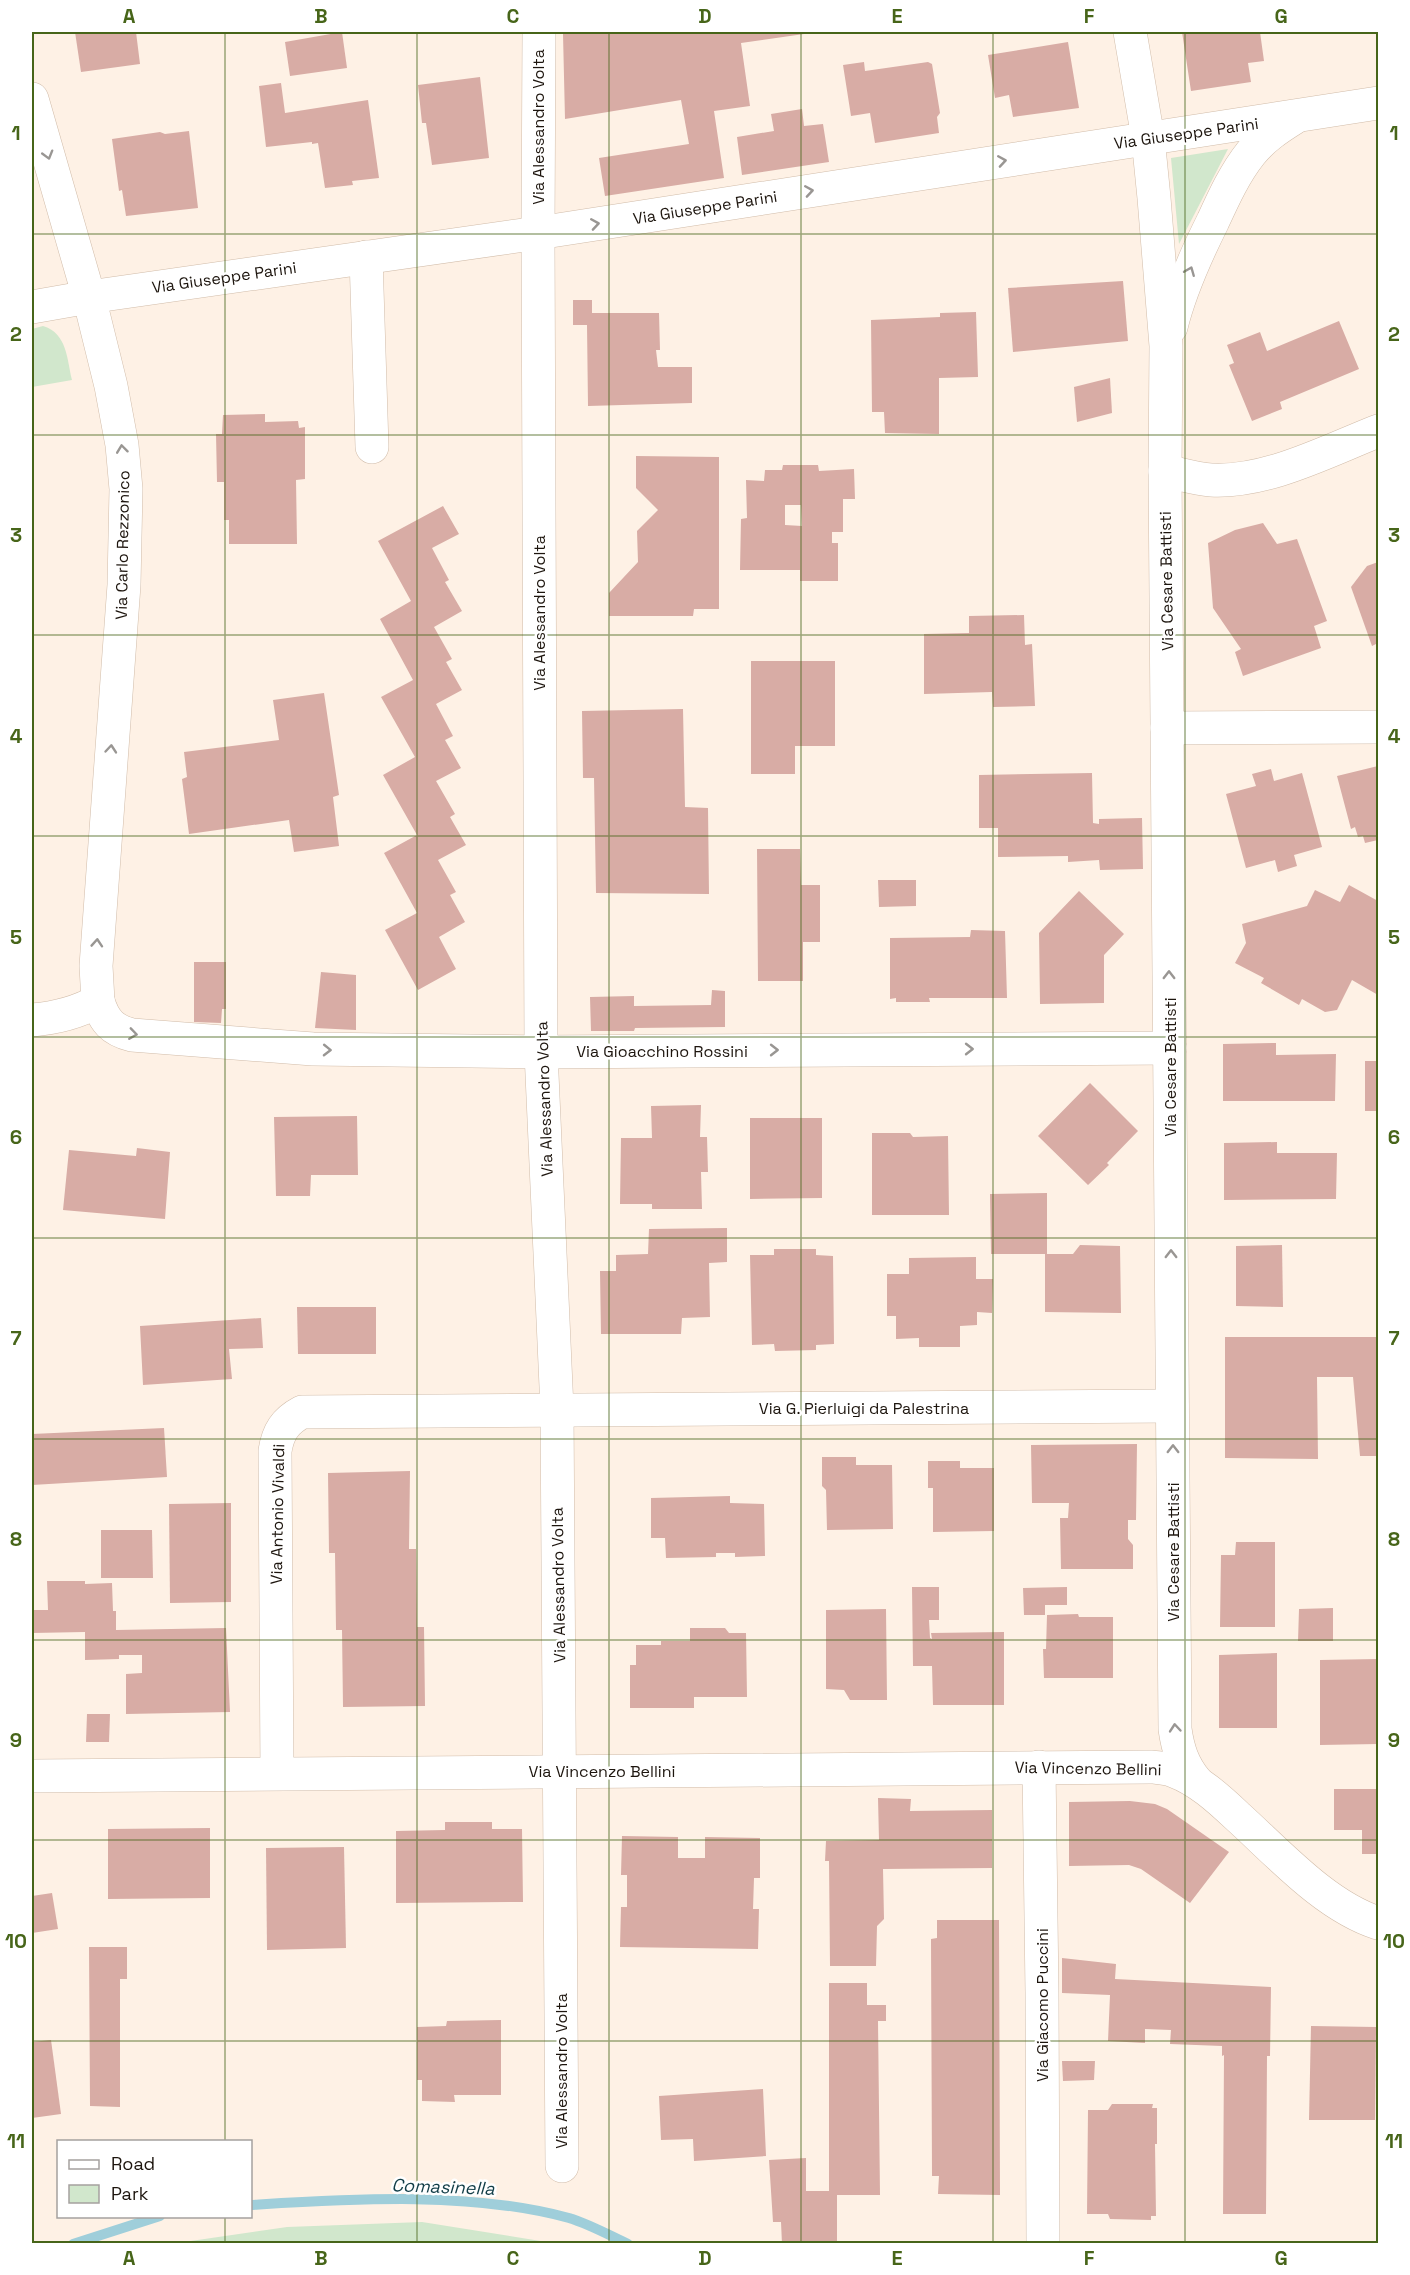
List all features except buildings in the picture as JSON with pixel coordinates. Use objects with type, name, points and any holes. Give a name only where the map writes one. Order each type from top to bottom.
[{"type":"street","name":"Via Alessandro Volta","points":[[539,32],[541,1052],[557,1410],[562,2166]]},
{"type":"street","name":"Via Cesare Battisti","points":[[1130,32],[1148,138],[1166,346],[1165,471],[1175,1729],[1179,1751],[1186,1768],[1184,1776],[1224,1804],[1302,1875],[1337,1903],[1378,1923]]},
{"type":"street","name":"Via Carlo Rezzonico","points":[[32,99],[90,297],[111,386],[122,446],[126,500],[124,585],[96,966],[98,1001]]},
{"type":"street","name":"Via Giuseppe Parini","points":[[32,307],[1378,103]]},
{"type":"street","name":"Via Cesare Battisti","points":[[1166,346],[1177,302],[1194,260],[1233,179],[1252,152],[1274,131],[1297,116]]},
{"type":"street","points":[[366,257],[372,447]]},
{"type":"street","points":[[1165,471],[1210,480],[1271,473],[1378,430]]},
{"type":"street","points":[[1167,728],[1378,727]]},
{"type":"street","points":[[32,1020],[62,1016],[82,1010],[98,1001]]},
{"type":"street","name":"Via Gioacchino Rossini","points":[[98,1001],[108,1021],[118,1031],[132,1035],[313,1049],[541,1052],[1170,1048]]},
{"type":"street","name":"Via G. Pierluigi da Palestrina","points":[[557,1410],[1172,1406]]},
{"type":"street","name":"Via Antonio Vivaldi","points":[[277,1773],[275,1451],[279,1432],[302,1412],[313,1411],[557,1410]]},
{"type":"street","name":"Via Giacomo Puccini","points":[[1039,1767],[1042,2244]]},
{"type":"street","name":"Via Vincenzo Bellini","points":[[32,1776],[1152,1767],[1184,1776]]},
{"type":"green space","points":[[1228,149],[1179,244],[1171,158]]},
{"type":"green space","points":[[43,326],[57,334],[65,348],[72,380],[32,387],[32,329]]},
{"type":"green space","points":[[422,2222],[553,2243],[177,2243],[287,2227]]},
{"type":"waterway","name":"Comasinella","points":[[252,2205],[370,2199],[451,2200],[492,2204],[531,2209],[569,2218],[628,2244]]},
{"type":"waterway","name":"Comasinella","points":[[73,2244],[154,2218]]}]
